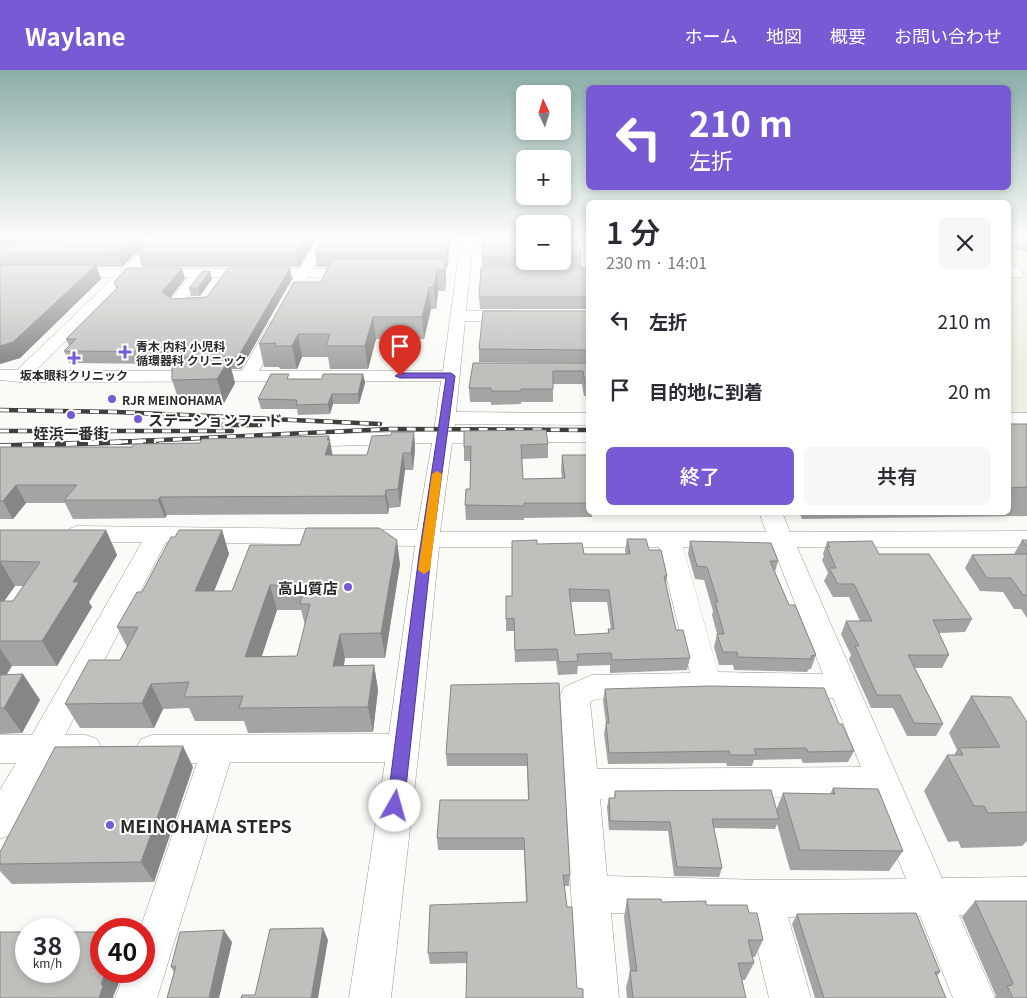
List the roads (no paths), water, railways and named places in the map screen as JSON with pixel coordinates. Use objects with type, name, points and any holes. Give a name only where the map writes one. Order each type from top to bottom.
[{"type":"street","points":[[20,377],[118,281]]},
{"type":"street","points":[[193,281],[176,303],[205,303],[220,281]]},
{"type":"street","points":[[248,376],[299,281]]},
{"type":"street","points":[[370,998],[428,538],[444,427],[457,371],[460,281]]},
{"type":"street","points":[[459,316],[531,316]]},
{"type":"street","points":[[0,379],[20,377],[248,376],[457,371]]},
{"type":"street","points":[[0,375],[20,377]]},
{"type":"street","points":[[282,442],[444,427],[586,419]]},
{"type":"street","points":[[1011,419],[1027,419]]},
{"type":"street","points":[[444,427],[586,436]]},
{"type":"street","points":[[775,526],[974,998]]},
{"type":"street","points":[[60,534],[428,538],[454,540],[669,540],[775,526],[1027,539]]},
{"type":"street","points":[[0,823],[159,534]]},
{"type":"street","points":[[669,540],[707,684]]},
{"type":"street","points":[[598,998],[575,696],[592,687],[707,684],[842,686]]},
{"type":"street","points":[[0,749],[403,748]]},
{"type":"street","points":[[136,998],[218,749]]},
{"type":"street","points":[[582,784],[882,782]]},
{"type":"street","points":[[591,894],[764,899],[1027,896]]},
{"type":"street","points":[[764,899],[790,998]]},
{"type":"railway","points":[[0,410],[117,412],[380,424]]},
{"type":"railway","points":[[222,425],[260,425]]},
{"type":"railway","points":[[119,442],[390,429],[586,430]]},
{"type":"railway","points":[[0,431],[232,431]]},
{"type":"railway","points":[[0,446],[156,441]]},
{"type":"place","name":"青木 内科 小児科 循環器科 クリニック","points":[[125,352]]},
{"type":"place","name":"坂本眼科クリニック","points":[[74,358]]},
{"type":"place","name":"RJR MEINOHAMA","points":[[112,399]]},
{"type":"place","name":"姪浜一番街","points":[[71,415]]},
{"type":"place","name":"ステーションフード","points":[[138,419]]},
{"type":"place","name":"高山質店","points":[[348,587]]},
{"type":"place","name":"MEINOHAMA STEPS","points":[[110,825]]}]
